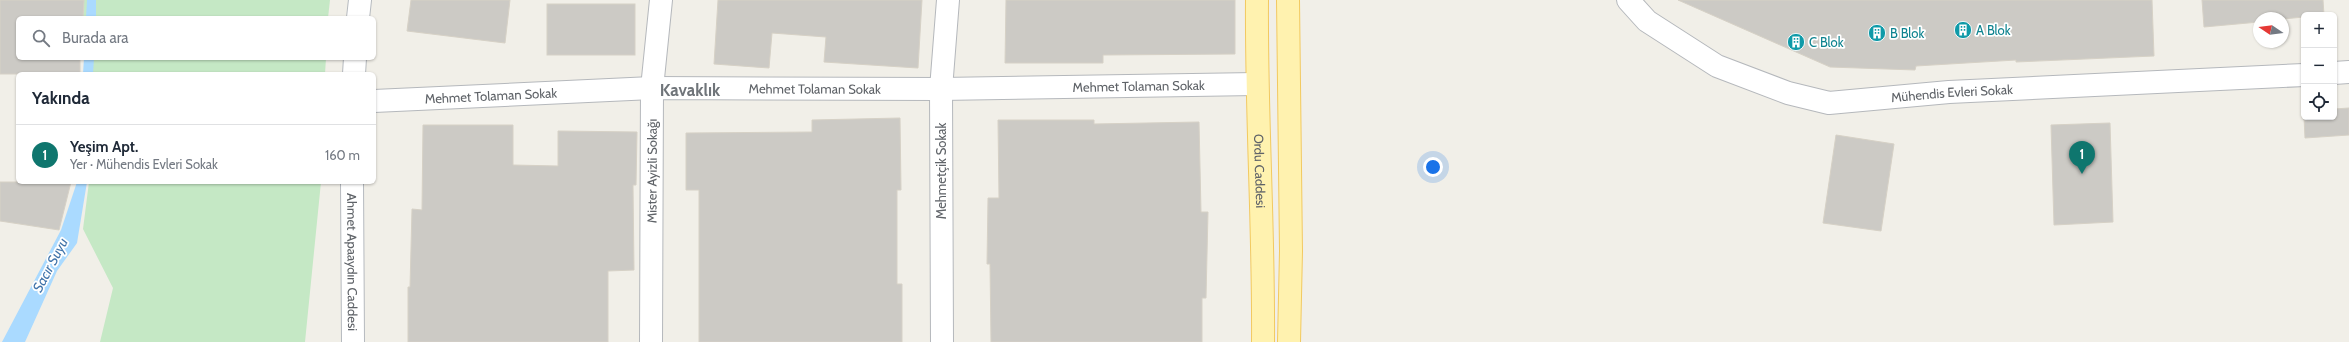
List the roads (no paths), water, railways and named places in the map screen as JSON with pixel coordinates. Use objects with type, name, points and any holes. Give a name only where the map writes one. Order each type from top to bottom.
[{"type":"main road","name":"Ordu Caddesi","points":[[1257,0],[1256,84],[1264,264],[1263,342]]},
{"type":"main road","points":[[1288,0],[1291,252],[1289,342]]},
{"type":"street","points":[[358,16],[360,0]]},
{"type":"street","name":"Mister Ayizli Sokağı","points":[[651,342],[652,88],[660,0]]},
{"type":"street","name":"Mehmetçik Sokak","points":[[942,342],[941,89],[948,0]]},
{"type":"street","name":"Mühendis Evleri Sokak","points":[[1628,0],[1647,21],[1717,66],[1788,94],[1829,103],[1950,92],[2301,74]]},
{"type":"street","points":[[354,72],[355,60]]},
{"type":"street","points":[[2337,73],[2349,72]]},
{"type":"street","name":"Mehmet Tolaman Sokak","points":[[376,101],[652,88],[941,89],[1256,84]]},
{"type":"street","name":"Ahmet Apaaydın Caddesi","points":[[352,184],[353,342]]},
{"type":"water","points":[[87,0],[96,0],[96,16],[86,16]]},
{"type":"water","points":[[84,60],[94,60],[93,72],[83,72]]},
{"type":"water","name":"Sacır Suyu","points":[[76,184],[87,184],[77,243],[57,271],[25,342],[2,342],[61,230]]},
{"type":"place","name":"A Blok","points":[[1963,30]]},
{"type":"place","name":"B Blok","points":[[1877,33]]},
{"type":"place","name":"C Blok","points":[[1796,42]]},
{"type":"place","name":"Yeşim Apt.","points":[[2082,174]]},
{"type":"district","name":"Kavaklık","points":[[690,90]]}]
